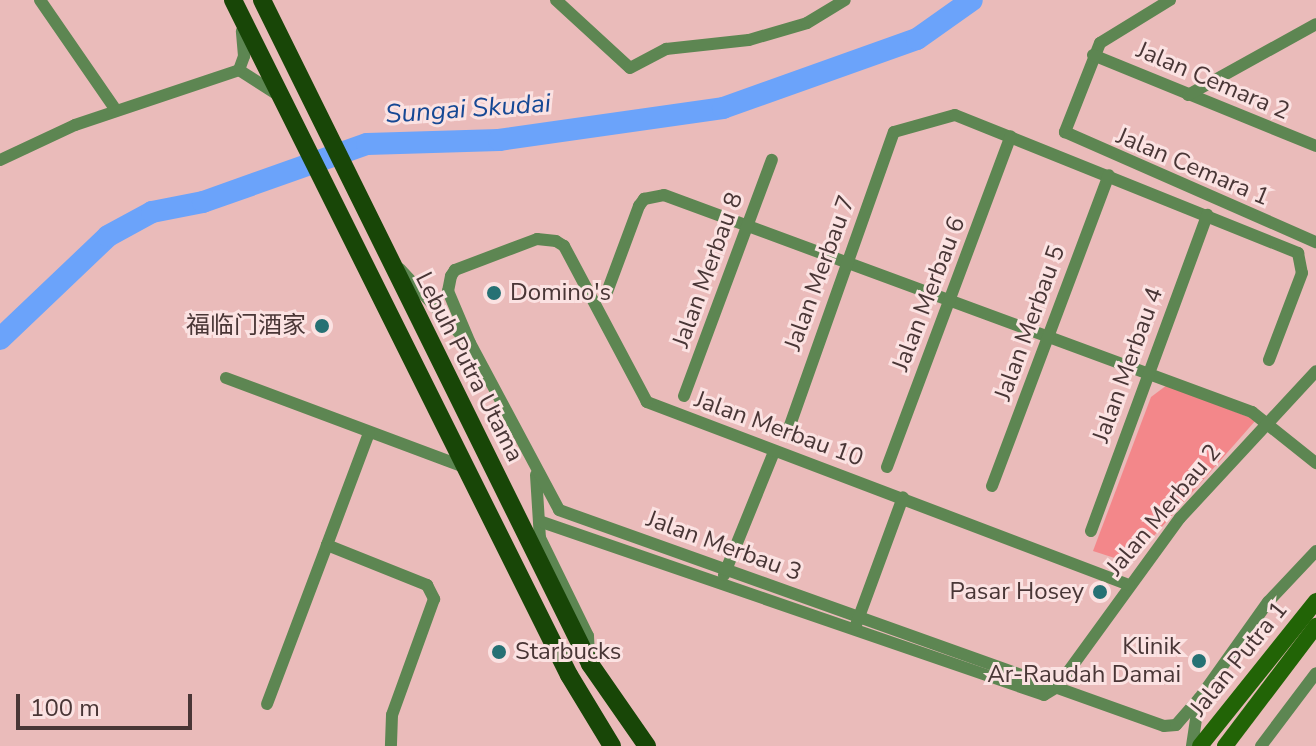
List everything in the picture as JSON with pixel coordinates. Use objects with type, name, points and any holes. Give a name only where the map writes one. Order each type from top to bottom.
[{"type":"main road","name":"Lebuh Putra Utama","points":[[262,0],[380,245],[590,664],[647,746]]},
{"type":"main road","name":"Lebuh Putra Utama","points":[[235,4],[569,675],[612,746]]},
{"type":"main road","name":"Jalan Putra 1","points":[[1200,746],[1316,601]]},
{"type":"main road","name":"Jalan Putra 1","points":[[1225,746],[1316,626]]},
{"type":"street","points":[[40,0],[116,110]]},
{"type":"street","points":[[556,0],[625,66],[634,68],[666,49],[749,40],[807,23],[845,0]]},
{"type":"street","points":[[1093,55],[1109,34],[1170,0]]},
{"type":"street","points":[[235,4],[245,42],[239,70]]},
{"type":"street","points":[[1188,95],[1316,24]]},
{"type":"street","name":"Jalan Cemara 2","points":[[1093,55],[1316,146]]},
{"type":"street","name":"Jalan Cemara 1","points":[[1093,55],[1065,122],[1072,139],[1316,242]]},
{"type":"street","points":[[0,160],[116,110],[239,70],[269,86],[288,107]]},
{"type":"street","name":"Jalan Merbau 7","points":[[789,428],[894,132],[955,115],[1011,136]]},
{"type":"street","points":[[1011,136],[1292,250],[1301,258],[1302,273],[1269,360]]},
{"type":"street","name":"Jalan Merbau 6","points":[[887,467],[1011,136]]},
{"type":"street","name":"Jalan Merbau 8","points":[[684,396],[772,160]]},
{"type":"street","name":"Jalan Merbau 5","points":[[992,486],[1109,175]]},
{"type":"street","points":[[607,292],[639,206],[653,195],[664,195],[747,229],[1049,335],[1269,421],[1316,463]]},
{"type":"street","name":"Jalan Merbau 4","points":[[1091,531],[1207,215]]},
{"type":"street","name":"Jalan Merbau 10","points":[[497,253],[537,239],[564,246],[647,402],[1129,585]]},
{"type":"street","points":[[380,245],[470,343]]},
{"type":"street","name":"Jalan Merbau 3","points":[[497,253],[451,276],[448,291],[470,343],[536,472],[559,510],[1170,727],[1199,699]]},
{"type":"street","name":"Jalan Merbau 2","points":[[1057,687],[1180,518],[1316,371]]},
{"type":"street","points":[[226,378],[464,467]]},
{"type":"street","points":[[267,704],[369,433]]},
{"type":"street","points":[[720,585],[774,452]]},
{"type":"street","points":[[536,472],[540,538],[588,636],[590,664]]},
{"type":"street","points":[[853,632],[903,497]]},
{"type":"street","points":[[539,521],[1036,695],[1057,687]]},
{"type":"street","points":[[327,545],[432,591],[434,599],[392,715],[391,746]]},
{"type":"street","points":[[1192,746],[1199,699],[1268,602],[1316,551]]},
{"type":"street","points":[[1261,746],[1316,673]]},
{"type":"shaded area","points":[[1167,385],[1256,420],[1130,563],[1093,551],[1151,397]]},
{"type":"waterway","name":"Sungai Skudai","points":[[0,339],[108,236],[152,212],[203,202],[367,144],[499,140],[723,108],[917,39],[972,0]]},
{"type":"place","name":"Domino's","points":[[494,293]]},
{"type":"place","name":"福临门酒家","points":[[322,326]]},
{"type":"place","name":"Pasar Hosey","points":[[1100,592]]},
{"type":"place","name":"Starbucks","points":[[499,652]]},
{"type":"place","name":"Klinik Ar-Raudah Damai","points":[[1199,661]]}]
